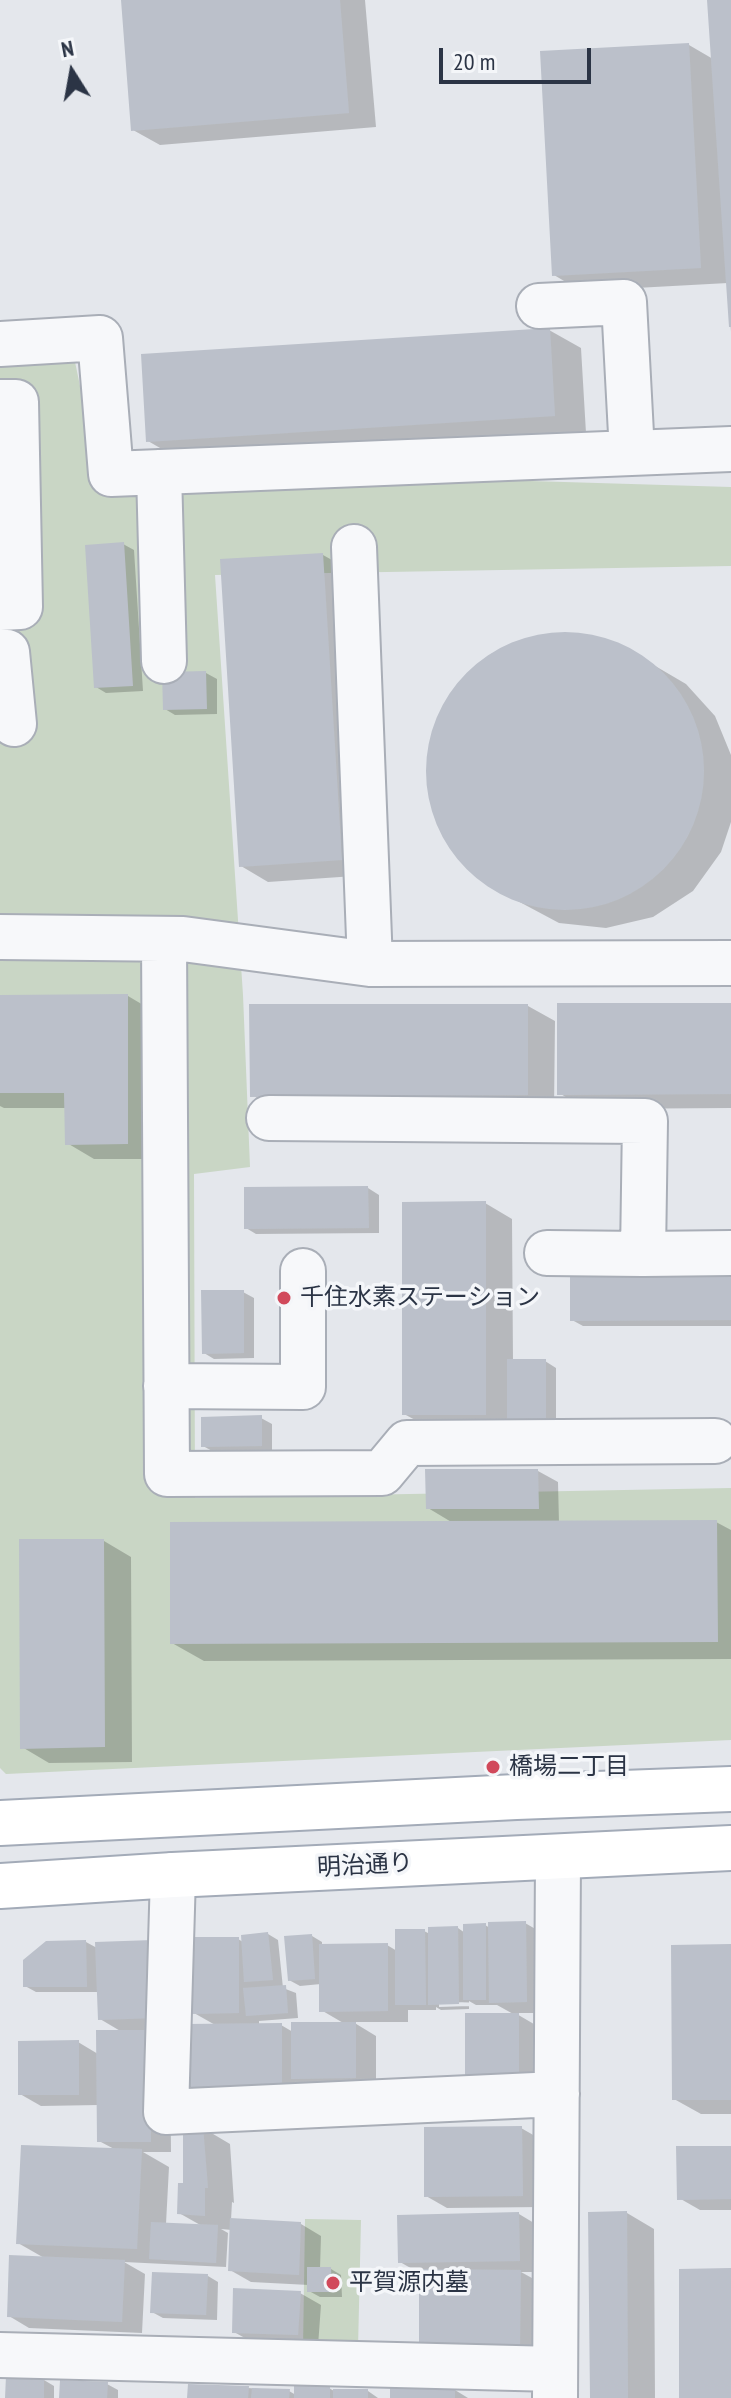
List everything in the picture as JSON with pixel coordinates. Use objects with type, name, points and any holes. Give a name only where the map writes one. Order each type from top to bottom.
[{"type":"main road","points":[[0,1823],[731,1789]]},
{"type":"main road","name":"明治通り","points":[[0,1886],[731,1848]]},
{"type":"street","points":[[539,306],[624,302],[632,453]]},
{"type":"street","points":[[0,344],[100,338],[111,474],[731,449]]},
{"type":"street","points":[[0,402],[16,402],[20,607],[0,608]]},
{"type":"street","points":[[159,472],[164,661]]},
{"type":"street","points":[[354,547],[370,964]]},
{"type":"street","points":[[0,652],[7,652],[14,724]]},
{"type":"street","points":[[0,937],[183,939],[370,964],[731,963]]},
{"type":"street","points":[[164,939],[167,1474],[382,1473],[407,1443],[715,1441]]},
{"type":"street","points":[[269,1118],[645,1121],[643,1254]]},
{"type":"street","points":[[547,1253],[731,1253]]},
{"type":"street","points":[[166,1386],[303,1387],[303,1271]]},
{"type":"street","points":[[0,2355],[555,2384],[558,1857]]},
{"type":"street","points":[[173,1875],[166,2112],[557,2094]]},
{"type":"green space","points":[[74,357],[97,468],[731,487],[731,566],[215,575],[243,995],[250,1167],[194,1174],[195,1498],[731,1488],[731,1740],[6,1774],[0,1768],[0,362]]},
{"type":"green space","points":[[305,2219],[361,2220],[358,2348],[303,2346]]},
{"type":"building","points":[[121,0],[340,0],[349,113],[131,131]]},
{"type":"building","points":[[707,0],[731,0],[731,327],[729,327]]},
{"type":"building","points":[[689,43],[701,268],[552,276],[540,51]]},
{"type":"building","points":[[550,328],[555,416],[146,442],[141,354]]},
{"type":"building","points":[[124,542],[133,686],[94,688],[85,545]]},
{"type":"building","points":[[323,553],[342,860],[239,867],[220,559]]},
{"type":"building","points":[[565,632],[605,638],[630,648],[663,673],[688,706],[698,731],[704,771],[698,811],[688,836],[663,869],[630,894],[605,904],[565,910],[525,904],[500,894],[467,869],[442,836],[432,811],[426,771],[432,731],[442,706],[467,673],[500,648],[525,638]]},
{"type":"building","points":[[206,671],[207,709],[163,710],[162,672]]},
{"type":"building","points":[[128,994],[128,1144],[65,1145],[64,1093],[0,1093],[0,995]]},
{"type":"building","points":[[557,1003],[731,1003],[731,1094],[557,1095]]},
{"type":"building","points":[[249,1004],[528,1004],[528,1095],[250,1097]]},
{"type":"building","points":[[368,1186],[369,1228],[244,1229],[244,1187]]},
{"type":"building","points":[[486,1201],[486,1415],[402,1415],[402,1202]]},
{"type":"building","points":[[731,1275],[731,1320],[570,1321],[570,1276]]},
{"type":"building","points":[[201,1290],[244,1290],[244,1353],[202,1354]]},
{"type":"building","points":[[507,1359],[546,1359],[546,1422],[507,1421]]},
{"type":"building","points":[[262,1415],[262,1446],[201,1447],[201,1417]]},
{"type":"building","points":[[425,1469],[538,1469],[539,1509],[426,1509]]},
{"type":"building","points":[[717,1520],[718,1642],[170,1644],[170,1522]]},
{"type":"building","points":[[19,1539],[104,1539],[105,1747],[20,1749]]},
{"type":"building","points":[[526,1921],[527,2002],[489,2003],[488,1922]]},
{"type":"building","points":[[486,1923],[486,2000],[463,2000],[463,1924]]},
{"type":"building","points":[[458,1926],[459,2004],[428,2005],[428,1927]]},
{"type":"building","points":[[395,1929],[425,1929],[426,2005],[395,2005]]},
{"type":"building","points":[[268,1932],[273,1980],[244,1982],[241,1935]]},
{"type":"building","points":[[312,1934],[315,1979],[288,1981],[284,1936]]},
{"type":"building","points":[[191,1937],[239,1937],[239,2013],[192,2014]]},
{"type":"building","points":[[86,1940],[87,1987],[23,1987],[23,1960],[46,1941]]},
{"type":"building","points":[[153,1940],[156,2018],[98,2020],[95,1942]]},
{"type":"building","points":[[388,1943],[388,2011],[319,2012],[319,1944]]},
{"type":"building","points":[[731,1944],[731,2100],[672,2100],[671,1945]]},
{"type":"building","points":[[286,1985],[288,2013],[246,2016],[243,1988]]},
{"type":"building","points":[[465,2013],[519,2013],[519,2078],[465,2078]]},
{"type":"building","points":[[291,2022],[356,2022],[356,2078],[291,2079]]},
{"type":"building","points":[[282,2023],[282,2101],[185,2102],[185,2024]]},
{"type":"building","points":[[96,2030],[150,2030],[151,2142],[97,2142]]},
{"type":"building","points":[[79,2040],[79,2095],[18,2095],[18,2041]]},
{"type":"building","points":[[183,2126],[203,2126],[208,2188],[205,2188],[205,2216],[177,2214],[178,2183],[183,2183]]},
{"type":"building","points":[[522,2126],[523,2196],[424,2197],[424,2127]]},
{"type":"building","points":[[21,2145],[142,2149],[137,2249],[16,2244]]},
{"type":"building","points":[[676,2146],[731,2146],[731,2199],[677,2200]]},
{"type":"building","points":[[627,2211],[628,2398],[590,2398],[588,2212]]},
{"type":"building","points":[[519,2212],[520,2261],[398,2263],[397,2215]]},
{"type":"building","points":[[230,2218],[301,2222],[299,2275],[228,2271]]},
{"type":"building","points":[[151,2222],[218,2225],[216,2263],[149,2259]]},
{"type":"building","points":[[9,2255],[125,2260],[122,2322],[7,2317]]},
{"type":"building","points":[[307,2267],[331,2267],[332,2292],[307,2292]]},
{"type":"building","points":[[731,2268],[731,2398],[679,2398],[679,2269]]},
{"type":"building","points":[[419,2269],[521,2270],[520,2345],[419,2345]]},
{"type":"building","points":[[152,2272],[208,2274],[206,2315],[150,2313]]},
{"type":"building","points":[[233,2288],[301,2291],[298,2335],[232,2333]]},
{"type":"building","points":[[6,2376],[44,2378],[44,2398],[5,2398]]},
{"type":"building","points":[[60,2380],[108,2382],[107,2398],[59,2398]]},
{"type":"building","points":[[188,2384],[249,2386],[248,2398],[187,2398]]},
{"type":"building","points":[[294,2386],[330,2386],[330,2398],[294,2398]]},
{"type":"building","points":[[252,2388],[290,2389],[289,2398],[251,2398]]},
{"type":"building","points":[[390,2388],[455,2388],[455,2398],[390,2398]]},
{"type":"building","points":[[333,2389],[368,2389],[368,2398],[333,2398]]},
{"type":"place","name":"千住水素ステーション","points":[[284,1298]]},
{"type":"place","name":"橋場二丁目","points":[[493,1767]]},
{"type":"place","name":"平賀源内墓","points":[[333,2283]]}]
